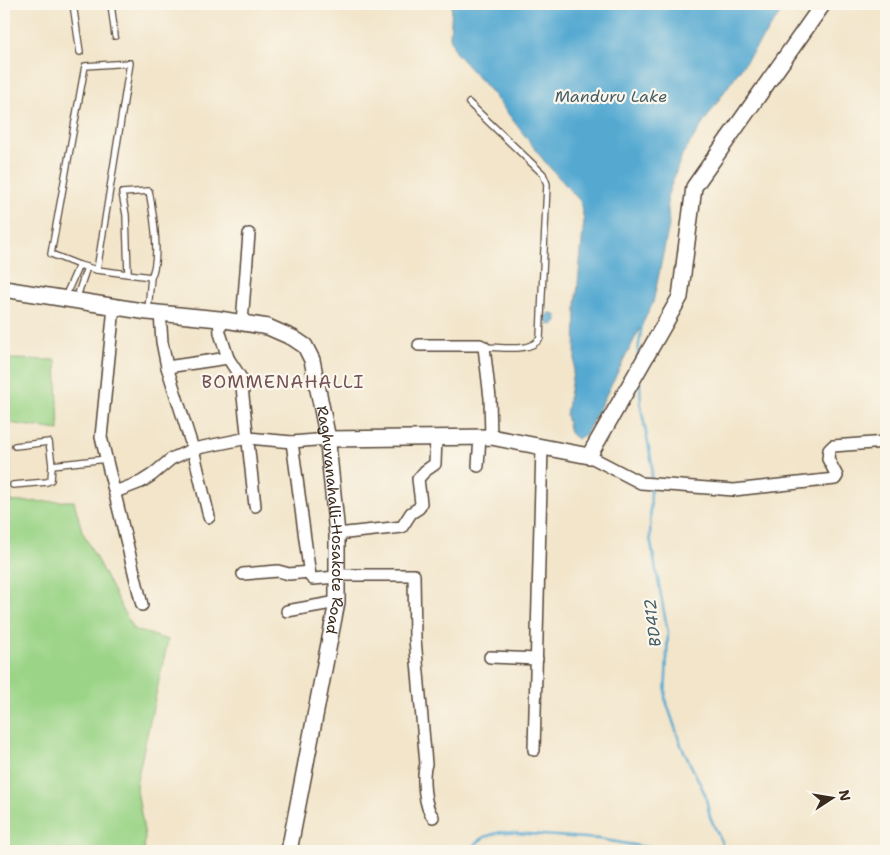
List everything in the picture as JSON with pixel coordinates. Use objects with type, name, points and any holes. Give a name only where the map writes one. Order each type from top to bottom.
[{"type":"main road","points":[[327,439],[486,437],[589,456],[680,297],[694,187],[823,4]]},
{"type":"main road","name":"Raghuvanahalli-Hosakote Road","points":[[4,289],[154,313],[242,322],[268,327],[293,338],[305,346],[312,360],[327,439],[337,534],[337,602],[289,851]]},
{"type":"street","points":[[242,322],[249,234]]},
{"type":"street","points":[[114,307],[101,437],[142,605]]},
{"type":"street","points":[[154,313],[167,367],[192,449],[209,517]]},
{"type":"street","points":[[219,319],[220,333],[228,358],[241,378],[255,506]]},
{"type":"street","points":[[419,345],[484,346],[490,398],[486,437],[478,466]]},
{"type":"street","points":[[167,367],[228,358]]},
{"type":"street","points":[[115,492],[141,482],[171,459],[192,449],[248,438],[292,442],[327,439]]},
{"type":"street","points":[[337,534],[402,526],[421,503],[418,479],[435,464],[436,439]]},
{"type":"street","points":[[292,442],[310,576],[314,579],[337,576],[414,575],[414,639],[426,764],[424,781],[428,812],[433,817]]},
{"type":"street","points":[[589,456],[641,483],[734,490],[835,479],[837,476],[828,459],[829,450],[833,446],[886,442]]},
{"type":"street","points":[[534,750],[542,447]]},
{"type":"street","points":[[243,574],[278,571],[289,574],[309,572]]},
{"type":"street","points":[[287,611],[337,602]]},
{"type":"street","points":[[490,657],[537,659]]},
{"type":"lane","points":[[73,4],[80,52]]},
{"type":"lane","points":[[111,4],[115,36]]},
{"type":"lane","points":[[97,270],[130,63],[85,66],[51,254],[97,270],[151,278]]},
{"type":"lane","points":[[469,103],[543,174],[547,184],[540,338],[536,344],[527,347],[484,346]]},
{"type":"lane","points":[[128,274],[126,215],[122,194],[149,191],[152,205],[156,259],[156,269],[151,278],[154,313]]},
{"type":"lane","points":[[70,300],[79,265]]},
{"type":"lane","points":[[70,300],[87,267]]},
{"type":"lane","points":[[13,485],[51,480],[52,465],[49,442],[15,446]]},
{"type":"lane","points":[[52,465],[106,459]]},
{"type":"green space","points":[[4,359],[56,360],[59,430],[9,423],[11,502],[74,501],[82,531],[133,629],[168,640],[136,784],[145,837],[144,851],[4,851]]},
{"type":"water","name":"Manduru Lake","points":[[452,4],[787,4],[682,155],[667,197],[669,225],[653,303],[586,434],[577,439],[570,433],[566,415],[575,359],[576,305],[584,220],[580,201],[545,162],[492,93],[455,52],[450,37]]},
{"type":"water","points":[[551,313],[557,319],[551,325],[545,319]]},
{"type":"waterway","name":"BD412","points":[[638,358],[642,325]]},
{"type":"waterway","name":"BD412","points":[[640,382],[641,407],[652,464],[651,482]]},
{"type":"waterway","name":"BD412","points":[[651,487],[650,538],[668,633],[665,698],[681,745],[705,794],[710,817],[722,843],[718,851]]},
{"type":"waterway","name":"BD412","points":[[467,851],[484,837],[501,832],[599,839],[645,847],[656,851]]},
{"type":"district","name":"BOMMENAHALLI","points":[[283,382]]}]
